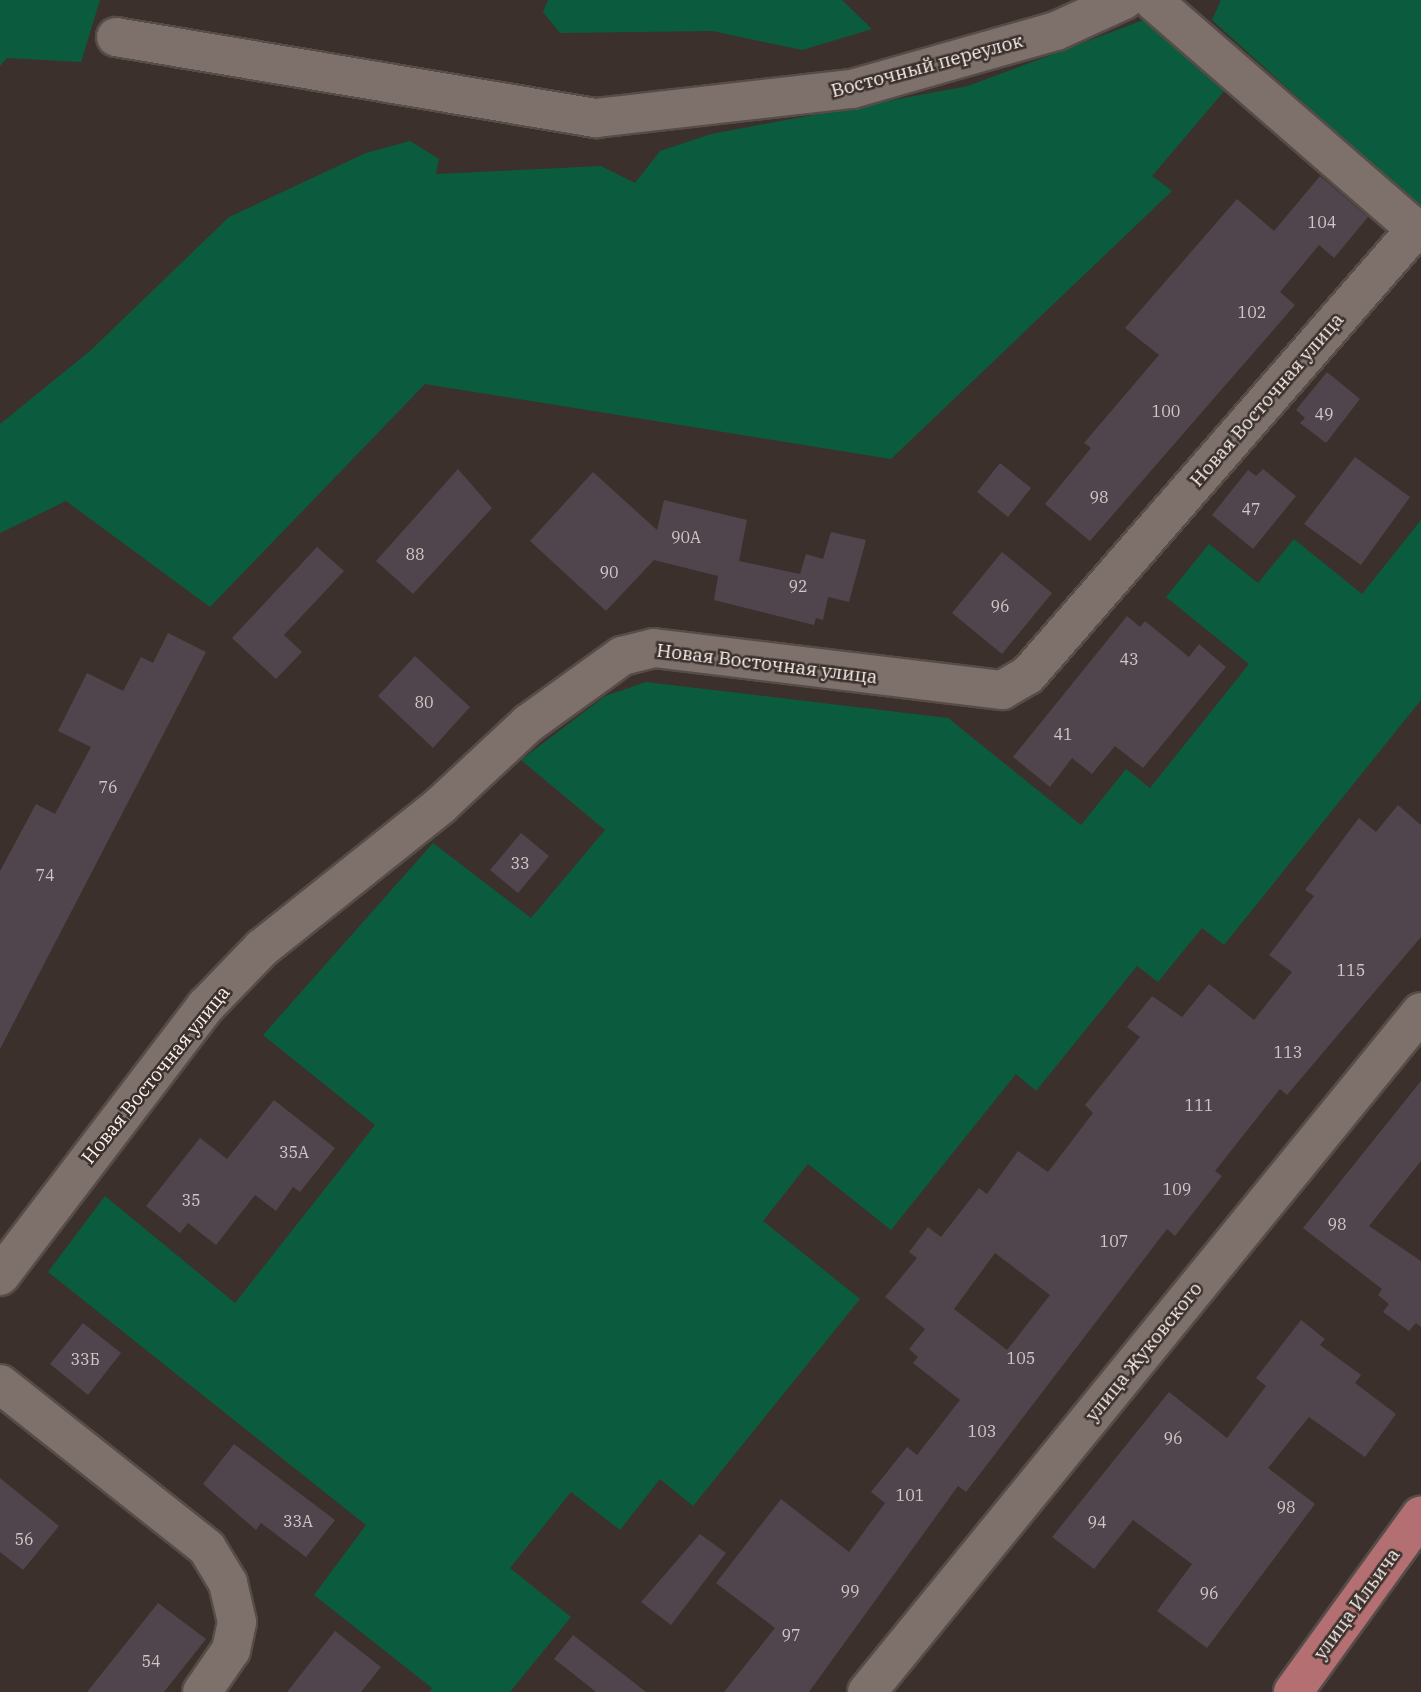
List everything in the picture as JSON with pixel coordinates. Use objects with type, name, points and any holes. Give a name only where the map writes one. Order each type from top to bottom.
[{"type":"main road","name":"улица Ильича","points":[[1293,1692],[1421,1515]]},
{"type":"street","name":"Восточный переулок","points":[[116,37],[596,118],[852,89],[1056,31],[1125,0]]},
{"type":"street","points":[[1152,0],[1418,232]]},
{"type":"street","name":"Новая Восточная улица","points":[[0,1276],[205,1006],[262,948],[441,805],[529,723],[622,656],[654,648],[1002,690],[1028,674],[1418,232]]},
{"type":"street","name":"улица Жуковского","points":[[867,1692],[1421,1012]]},
{"type":"street","points":[[0,1384],[207,1548],[228,1583],[237,1622],[231,1650],[202,1692]]},
{"type":"green space","points":[[0,0],[100,0],[81,62],[7,58],[0,66]]},
{"type":"green space","points":[[548,0],[842,0],[872,29],[802,50],[712,31],[560,33],[543,12]]},
{"type":"green space","points":[[1221,0],[1421,0],[1421,209],[1212,20]]},
{"type":"green space","points":[[1146,19],[1226,89],[1152,176],[1172,191],[891,459],[425,384],[210,607],[66,501],[0,533],[0,424],[90,351],[229,217],[366,153],[410,141],[439,159],[436,174],[601,166],[635,183],[660,151],[711,134],[968,86]]},
{"type":"green space","points":[[1421,520],[1421,700],[1224,945],[1202,928],[1158,982],[1137,966],[1036,1091],[1016,1074],[891,1230],[808,1164],[763,1221],[860,1299],[693,1506],[660,1479],[620,1530],[571,1492],[510,1568],[571,1617],[510,1692],[430,1692],[432,1688],[314,1595],[366,1525],[48,1272],[105,1196],[235,1303],[375,1125],[263,1035],[433,843],[531,918],[605,830],[521,760],[605,696],[646,682],[948,718],[1081,825],[1126,769],[1150,788],[1249,664],[1166,597],[1209,544],[1258,583],[1294,539],[1362,594]]},
{"type":"building","points":[[1320,176],[1368,217],[1334,258],[1319,245],[1280,292],[1295,305],[1090,541],[1045,504],[1091,448],[1084,443],[1159,355],[1125,328],[1237,199],[1274,231]]},
{"type":"building","points":[[1327,372],[1360,399],[1326,443],[1300,423],[1305,418],[1296,410]]},
{"type":"building","points":[[1355,457],[1410,497],[1361,565],[1304,524]]},
{"type":"building","points":[[1000,463],[1031,488],[1008,517],[977,492]]},
{"type":"building","points":[[458,469],[492,508],[413,594],[376,561]]},
{"type":"building","points":[[1263,469],[1296,496],[1253,549],[1212,515],[1248,470],[1256,476]]},
{"type":"building","points":[[593,472],[657,530],[664,500],[747,520],[739,561],[800,574],[806,554],[823,559],[831,532],[866,540],[849,602],[828,597],[823,620],[816,618],[814,625],[714,600],[718,576],[654,560],[606,611],[530,541]]},
{"type":"building","points":[[317,547],[344,571],[284,635],[302,652],[276,679],[232,638]]},
{"type":"building","points":[[1002,552],[1052,593],[1002,654],[952,613]]},
{"type":"building","points":[[1127,616],[1140,627],[1145,621],[1189,657],[1199,644],[1226,667],[1143,768],[1115,746],[1092,774],[1072,758],[1050,787],[1013,757]]},
{"type":"building","points":[[168,633],[206,652],[0,1049],[0,871],[36,804],[55,814],[91,747],[58,731],[87,673],[123,691],[141,657],[153,663]]},
{"type":"building","points":[[415,656],[470,707],[433,748],[378,696]]},
{"type":"building","points":[[1398,805],[1421,825],[1421,937],[1287,1095],[1280,1089],[1215,1171],[1222,1176],[1175,1236],[1167,1229],[966,1492],[958,1486],[809,1692],[724,1692],[775,1628],[716,1583],[781,1499],[849,1552],[885,1503],[871,1492],[907,1447],[917,1455],[960,1400],[913,1363],[918,1357],[909,1349],[925,1329],[885,1297],[917,1258],[909,1252],[928,1227],[941,1237],[979,1188],[987,1194],[1018,1151],[1048,1172],[1093,1113],[1085,1105],[1140,1037],[1127,1027],[1152,996],[1182,1017],[1209,984],[1254,1020],[1292,972],[1269,955],[1314,896],[1305,890],[1359,818],[1376,832]],"holes":[[[995,1253],[1050,1295],[1007,1350],[954,1309]]]},
{"type":"building","points":[[521,833],[549,856],[518,893],[490,870]]},
{"type":"building","points":[[1421,1081],[1421,1161],[1369,1226],[1421,1261],[1421,1327],[1416,1323],[1409,1331],[1383,1312],[1389,1304],[1378,1295],[1382,1289],[1303,1228]]},
{"type":"building","points":[[274,1100],[335,1148],[300,1192],[293,1187],[276,1211],[255,1195],[216,1245],[188,1223],[180,1233],[146,1206],[200,1138],[227,1159]]},
{"type":"building","points":[[1301,1320],[1325,1339],[1320,1345],[1361,1375],[1355,1383],[1396,1414],[1365,1457],[1309,1417],[1268,1468],[1315,1504],[1207,1648],[1157,1611],[1192,1564],[1133,1520],[1094,1569],[1052,1537],[1169,1392],[1227,1438],[1266,1386],[1256,1378]]},
{"type":"building","points":[[83,1323],[121,1353],[88,1395],[50,1364]]},
{"type":"building","points":[[234,1444],[335,1520],[306,1557],[261,1523],[256,1530],[203,1484]]},
{"type":"building","points":[[0,1478],[59,1526],[23,1570],[0,1552]]},
{"type":"building","points":[[700,1534],[726,1553],[671,1625],[641,1602]]},
{"type":"building","points":[[158,1603],[206,1639],[164,1692],[87,1692]]},
{"type":"building","points":[[335,1631],[381,1667],[361,1692],[287,1692]]},
{"type":"building","points":[[573,1635],[646,1692],[596,1692],[554,1659]]}]
